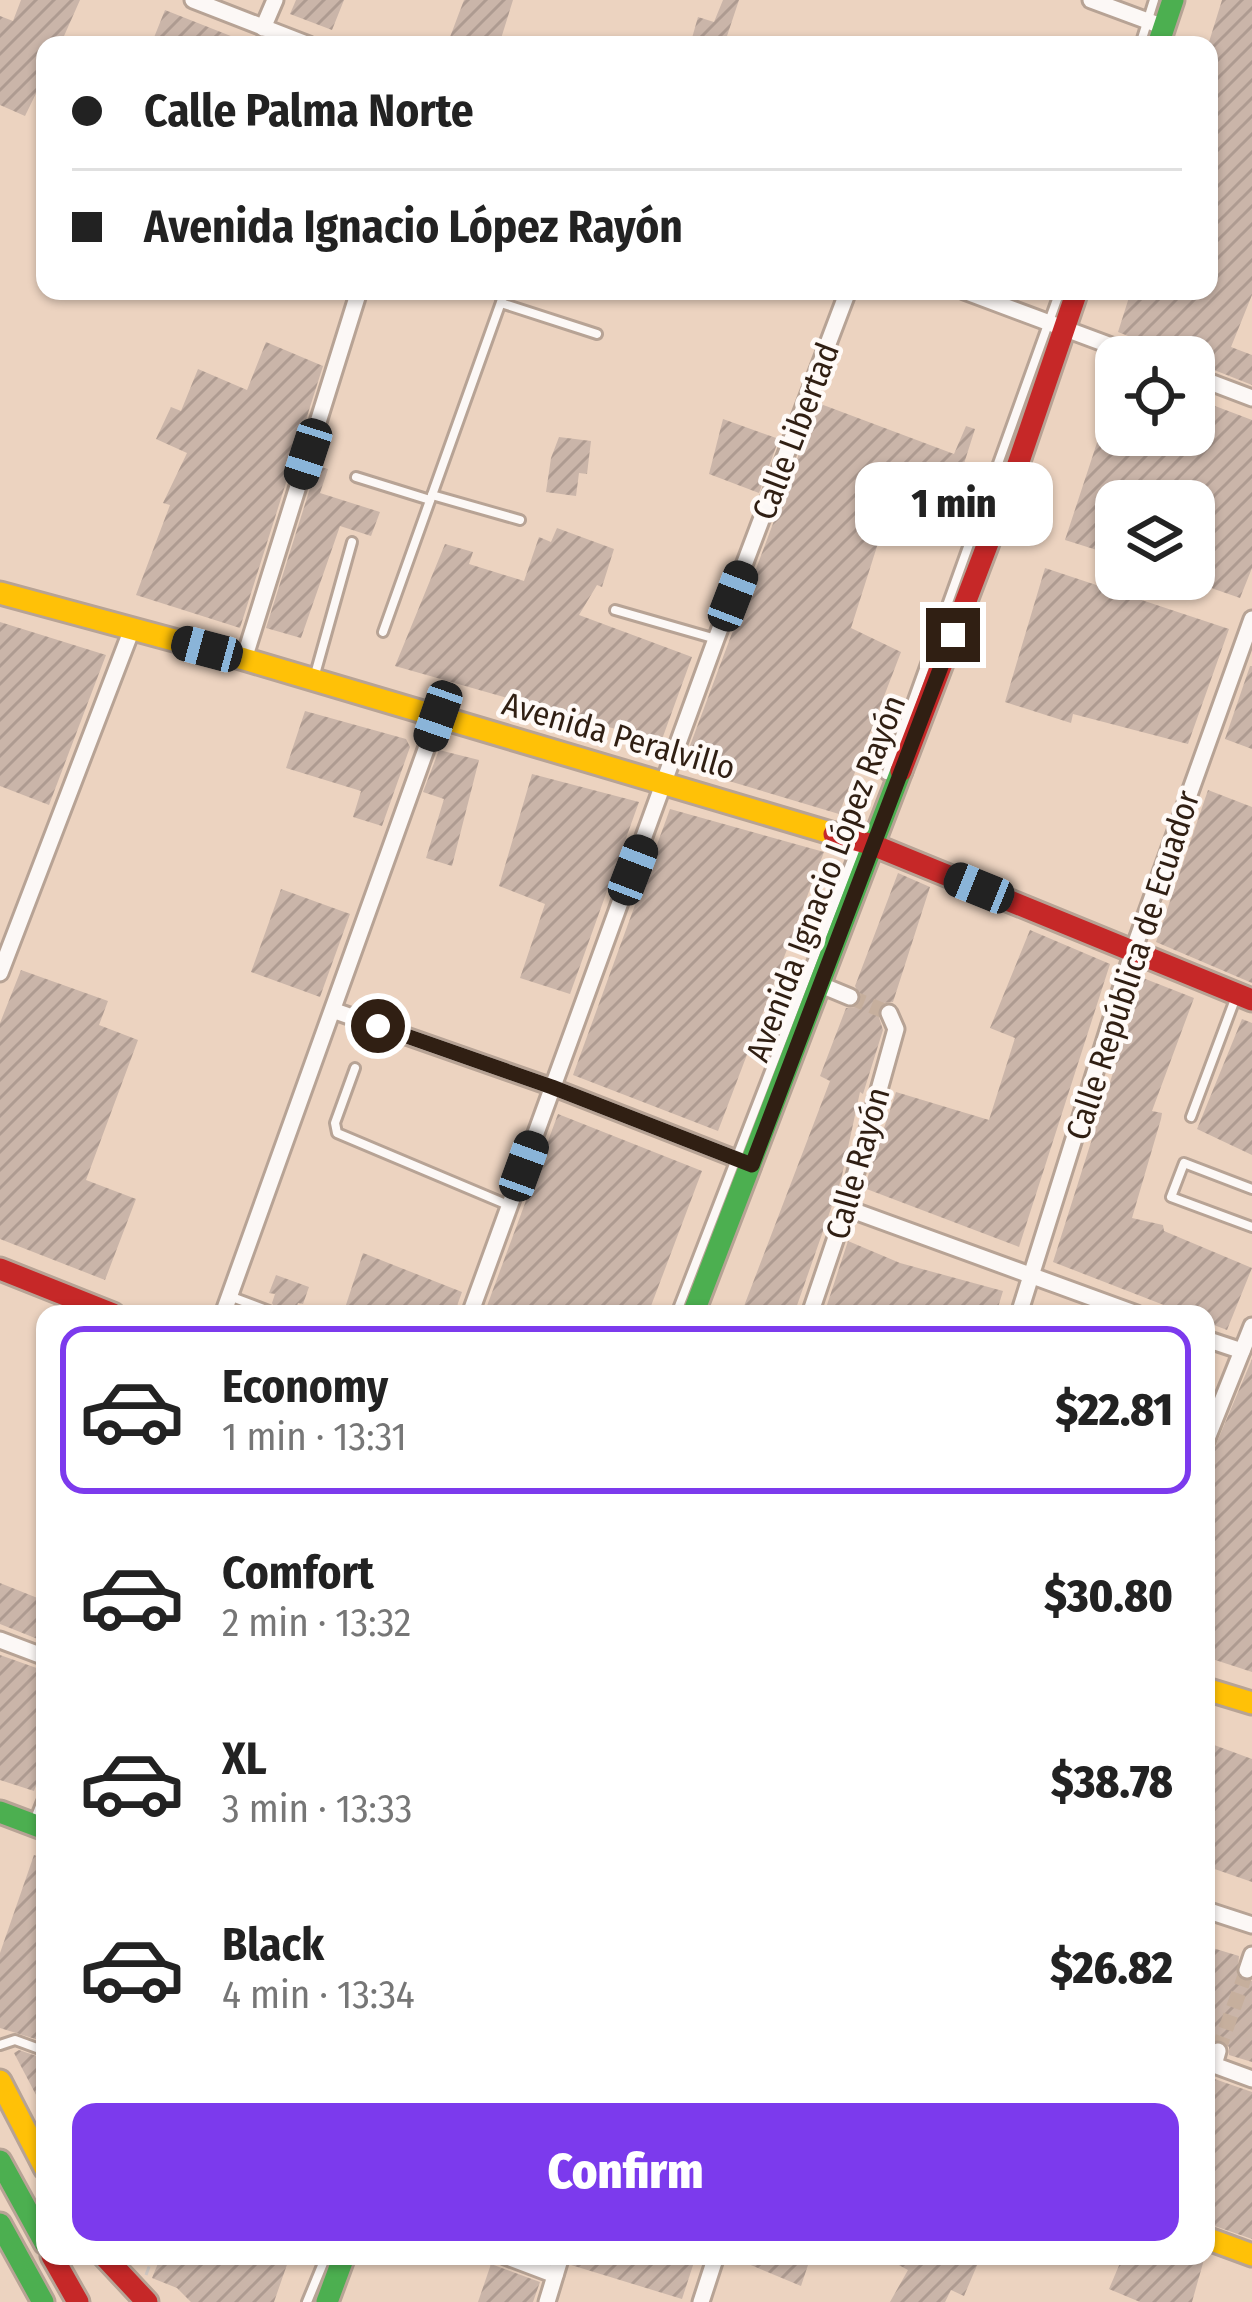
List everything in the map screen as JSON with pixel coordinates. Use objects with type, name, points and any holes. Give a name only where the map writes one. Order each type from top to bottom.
[{"type":"street","points":[[193,0],[228,7],[284,36]]},
{"type":"street","points":[[263,28],[275,0]]},
{"type":"street","points":[[1091,0],[1156,31],[1173,0]]},
{"type":"street","points":[[244,659],[355,300]]},
{"type":"street","name":"Calle Libertad","points":[[473,1305],[845,300]]},
{"type":"street","points":[[988,300],[1095,340]]},
{"type":"street","name":"Avenida Ignacio López Rayón","points":[[696,1305],[744,1162],[821,985],[866,843],[1017,467],[1057,326],[1072,300]]},
{"type":"street","points":[[1215,384],[1252,398]]},
{"type":"street","name":"Avenida Peralvillo","points":[[0,593],[244,659],[866,843],[1245,997]]},
{"type":"street","name":"Calle República de Ecuador","points":[[1022,1305],[1133,951],[1252,619]]},
{"type":"street","points":[[0,973],[132,628]]},
{"type":"street","points":[[227,1305],[438,716]]},
{"type":"street","points":[[821,985],[850,997]]},
{"type":"street","points":[[335,1011],[552,1087],[744,1162]]},
{"type":"street","name":"Calle Rayón","points":[[813,1305],[846,1208],[896,1029],[890,1012]]},
{"type":"street","points":[[846,1208],[1112,1305]]},
{"type":"street","points":[[0,1269],[90,1305]]},
{"type":"street","points":[[1215,1419],[1252,1326]]},
{"type":"street","points":[[1215,1342],[1242,1352]]},
{"type":"street","points":[[0,1640],[36,1654]]},
{"type":"street","points":[[1215,1691],[1252,1702]]},
{"type":"street","points":[[0,1812],[36,1826]]},
{"type":"street","points":[[1215,1913],[1252,1925]]},
{"type":"street","points":[[1216,2058],[1252,2079]]},
{"type":"street","points":[[0,2081],[36,2151]]},
{"type":"street","points":[[0,2161],[36,2227]]},
{"type":"street","points":[[0,2224],[43,2302]]},
{"type":"street","points":[[1215,2241],[1252,2255]]},
{"type":"street","points":[[57,2265],[78,2302]]},
{"type":"street","points":[[113,2265],[148,2302]]},
{"type":"street","points":[[327,2302],[341,2265]]},
{"type":"street","points":[[529,2265],[555,2275]]},
{"type":"street","points":[[547,2302],[558,2265]]},
{"type":"street","points":[[701,2302],[713,2265]]},
{"type":"lane","points":[[1154,0],[1156,31]]},
{"type":"lane","points":[[383,632],[502,300]]},
{"type":"lane","points":[[1057,326],[1059,300]]},
{"type":"lane","points":[[501,303],[597,334]]},
{"type":"lane","points":[[356,477],[520,520]]},
{"type":"lane","points":[[313,680],[352,542]]},
{"type":"lane","points":[[615,610],[716,639]]},
{"type":"lane","points":[[680,1305],[744,1162],[866,843]]},
{"type":"lane","points":[[1192,1117],[1245,997]]},
{"type":"lane","points":[[355,1068],[335,1123],[337,1133],[509,1205]]},
{"type":"lane","points":[[1252,1189],[1184,1163],[1172,1197],[1252,1227]]},
{"type":"lane","points":[[230,1297],[252,1305]]},
{"type":"lane","points":[[0,2045],[15,2040],[36,2048]]},
{"type":"lane","points":[[307,2302],[322,2265]]},
{"type":"building","points":[[21,0],[80,0],[64,36],[36,36],[36,93],[25,116],[0,105],[0,16],[13,21]]},
{"type":"building","points":[[296,0],[344,0],[332,30],[290,14]]},
{"type":"building","points":[[464,0],[513,0],[502,36],[450,36]]},
{"type":"building","points":[[723,0],[739,0],[727,36],[693,36],[698,17],[714,22]]},
{"type":"building","points":[[1222,0],[1252,0],[1252,295],[1231,347],[1252,355],[1252,385],[1215,370],[1215,336],[1118,332],[1128,300],[1218,300],[1218,36],[1211,36]]},
{"type":"building","points":[[165,10],[231,36],[155,36]]},
{"type":"building","points":[[266,342],[323,366],[240,628],[136,595],[170,505],[163,503],[187,453],[156,439],[171,407],[181,411],[198,369],[247,390]]},
{"type":"building","points":[[818,403],[954,454],[966,426],[975,429],[940,539],[888,520],[880,537],[851,628],[901,652],[839,814],[682,767]]},
{"type":"building","points":[[1215,406],[1252,420],[1252,568],[1240,598],[1215,589],[1215,480],[1095,480],[1095,549],[1065,540],[1095,449],[1095,456],[1215,456]]},
{"type":"building","points":[[723,419],[779,439],[759,493],[709,474]]},
{"type":"building","points":[[559,437],[591,441],[587,474],[579,473],[576,496],[546,492]]},
{"type":"building","points":[[317,466],[328,469],[320,493],[380,512],[371,536],[340,526],[301,638],[266,628]]},
{"type":"building","points":[[557,528],[614,549],[602,587],[597,585],[579,615],[692,657],[661,742],[395,666],[445,544],[473,552],[469,564],[524,581],[539,537],[551,542]]},
{"type":"building","points":[[1045,568],[1095,585],[1095,600],[1142,600],[1229,629],[1188,744],[1073,714],[1071,723],[1005,702]]},
{"type":"building","points":[[0,622],[106,655],[49,805],[0,786]]},
{"type":"building","points":[[1252,666],[1252,749],[1225,739]]},
{"type":"building","points":[[305,711],[406,739],[410,747],[382,826],[353,817],[361,791],[286,768]]},
{"type":"building","points":[[439,750],[479,760],[452,866],[426,858],[444,799],[423,792]]},
{"type":"building","points":[[532,774],[639,802],[570,994],[520,978],[545,904],[499,886]]},
{"type":"building","points":[[1208,790],[1252,807],[1252,983],[1156,942]]},
{"type":"building","points":[[670,809],[824,852],[718,1131],[573,1075]]},
{"type":"building","points":[[898,873],[930,887],[893,1002],[883,1003],[877,1011],[883,1030],[863,1094],[860,1092],[841,1180],[797,1305],[744,1305],[830,1081],[820,1076],[846,1008],[856,1007],[861,1000],[855,986]]},
{"type":"building","points":[[281,889],[350,914],[320,997],[251,972]]},
{"type":"building","points":[[1030,930],[1110,964],[1019,1247],[864,1188],[896,1092],[989,1120],[1015,1038],[990,1028]]},
{"type":"building","points":[[21,970],[108,1001],[99,1025],[138,1040],[86,1180],[136,1199],[105,1280],[0,1239],[0,1023]]},
{"type":"building","points":[[1143,978],[1194,998],[1152,1111],[1162,1113],[1161,1119],[1132,1218],[1163,1225],[1164,1231],[1252,1268],[1227,1330],[1215,1325],[1215,1305],[1164,1305],[1053,1262]]},
{"type":"building","points":[[1242,1019],[1252,1023],[1252,1155],[1197,1129]]},
{"type":"building","points":[[558,1114],[702,1171],[651,1305],[487,1305]]},
{"type":"building","points":[[848,1241],[900,1263],[1003,1291],[999,1305],[827,1305]]},
{"type":"building","points":[[363,1253],[462,1292],[457,1305],[346,1305]]},
{"type":"building","points":[[276,1275],[309,1287],[303,1304],[297,1305],[273,1305],[275,1294],[269,1293]]},
{"type":"building","points":[[1252,1359],[1252,1672],[1215,1660],[1215,1447]]},
{"type":"building","points":[[0,1583],[36,1597],[36,1638],[0,1624]]},
{"type":"building","points":[[0,1655],[36,1668],[36,1785],[34,1791],[0,1780]]},
{"type":"building","points":[[1215,1745],[1252,1759],[1252,1882],[1215,1869]]},
{"type":"building","points":[[34,1855],[36,2039],[0,2028],[0,1953]]},
{"type":"building","points":[[1215,1949],[1239,1956],[1237,1977],[1252,1981],[1252,2062],[1229,2055],[1222,2040],[1215,2040]]},
{"type":"building","points":[[19,2050],[36,2056],[36,2095],[14,2053]]},
{"type":"building","points":[[1215,2079],[1252,2092],[1252,2239],[1215,2226]]},
{"type":"building","points":[[157,2265],[287,2265],[274,2302],[191,2302],[177,2288],[152,2278]]},
{"type":"building","points":[[491,2265],[540,2282],[533,2302],[478,2302]]},
{"type":"building","points":[[571,2265],[693,2265],[682,2299]]},
{"type":"building","points":[[751,2265],[808,2265],[801,2286]]},
{"type":"building","points":[[899,2265],[977,2265],[964,2296],[951,2290],[945,2302],[890,2302],[908,2270]]},
{"type":"building","points":[[1119,2265],[1202,2265],[1192,2302],[1140,2302],[1109,2289]]},
{"type":"tunnel","points":[[850,997],[889,1013]]},
{"type":"tunnel","points":[[1218,2051],[1247,1970]]},
{"type":"traffic: fast","points":[[1161,36],[1173,0]]},
{"type":"traffic: fast","points":[[696,1305],[901,771]]},
{"type":"traffic: fast","points":[[0,1812],[36,1826]]},
{"type":"traffic: fast","points":[[0,2161],[36,2227]]},
{"type":"traffic: fast","points":[[0,2224],[43,2302]]},
{"type":"traffic: fast","points":[[327,2302],[341,2265]]},
{"type":"traffic: slow","points":[[0,593],[244,659],[834,834]]},
{"type":"traffic: slow","points":[[1215,1692],[1252,1703]]},
{"type":"traffic: slow","points":[[0,2081],[36,2151]]},
{"type":"traffic: slow","points":[[1215,2241],[1252,2255]]},
{"type":"traffic: jam","points":[[901,771],[1017,467],[1074,300]]},
{"type":"traffic: jam","points":[[834,834],[873,845],[1252,1000]]},
{"type":"traffic: jam","points":[[0,1269],[90,1305]]},
{"type":"traffic: jam","points":[[57,2265],[78,2302]]},
{"type":"traffic: jam","points":[[112,2265],[147,2302]]},
{"type":"route","points":[[378,1026],[752,1165],[953,635]]}]
